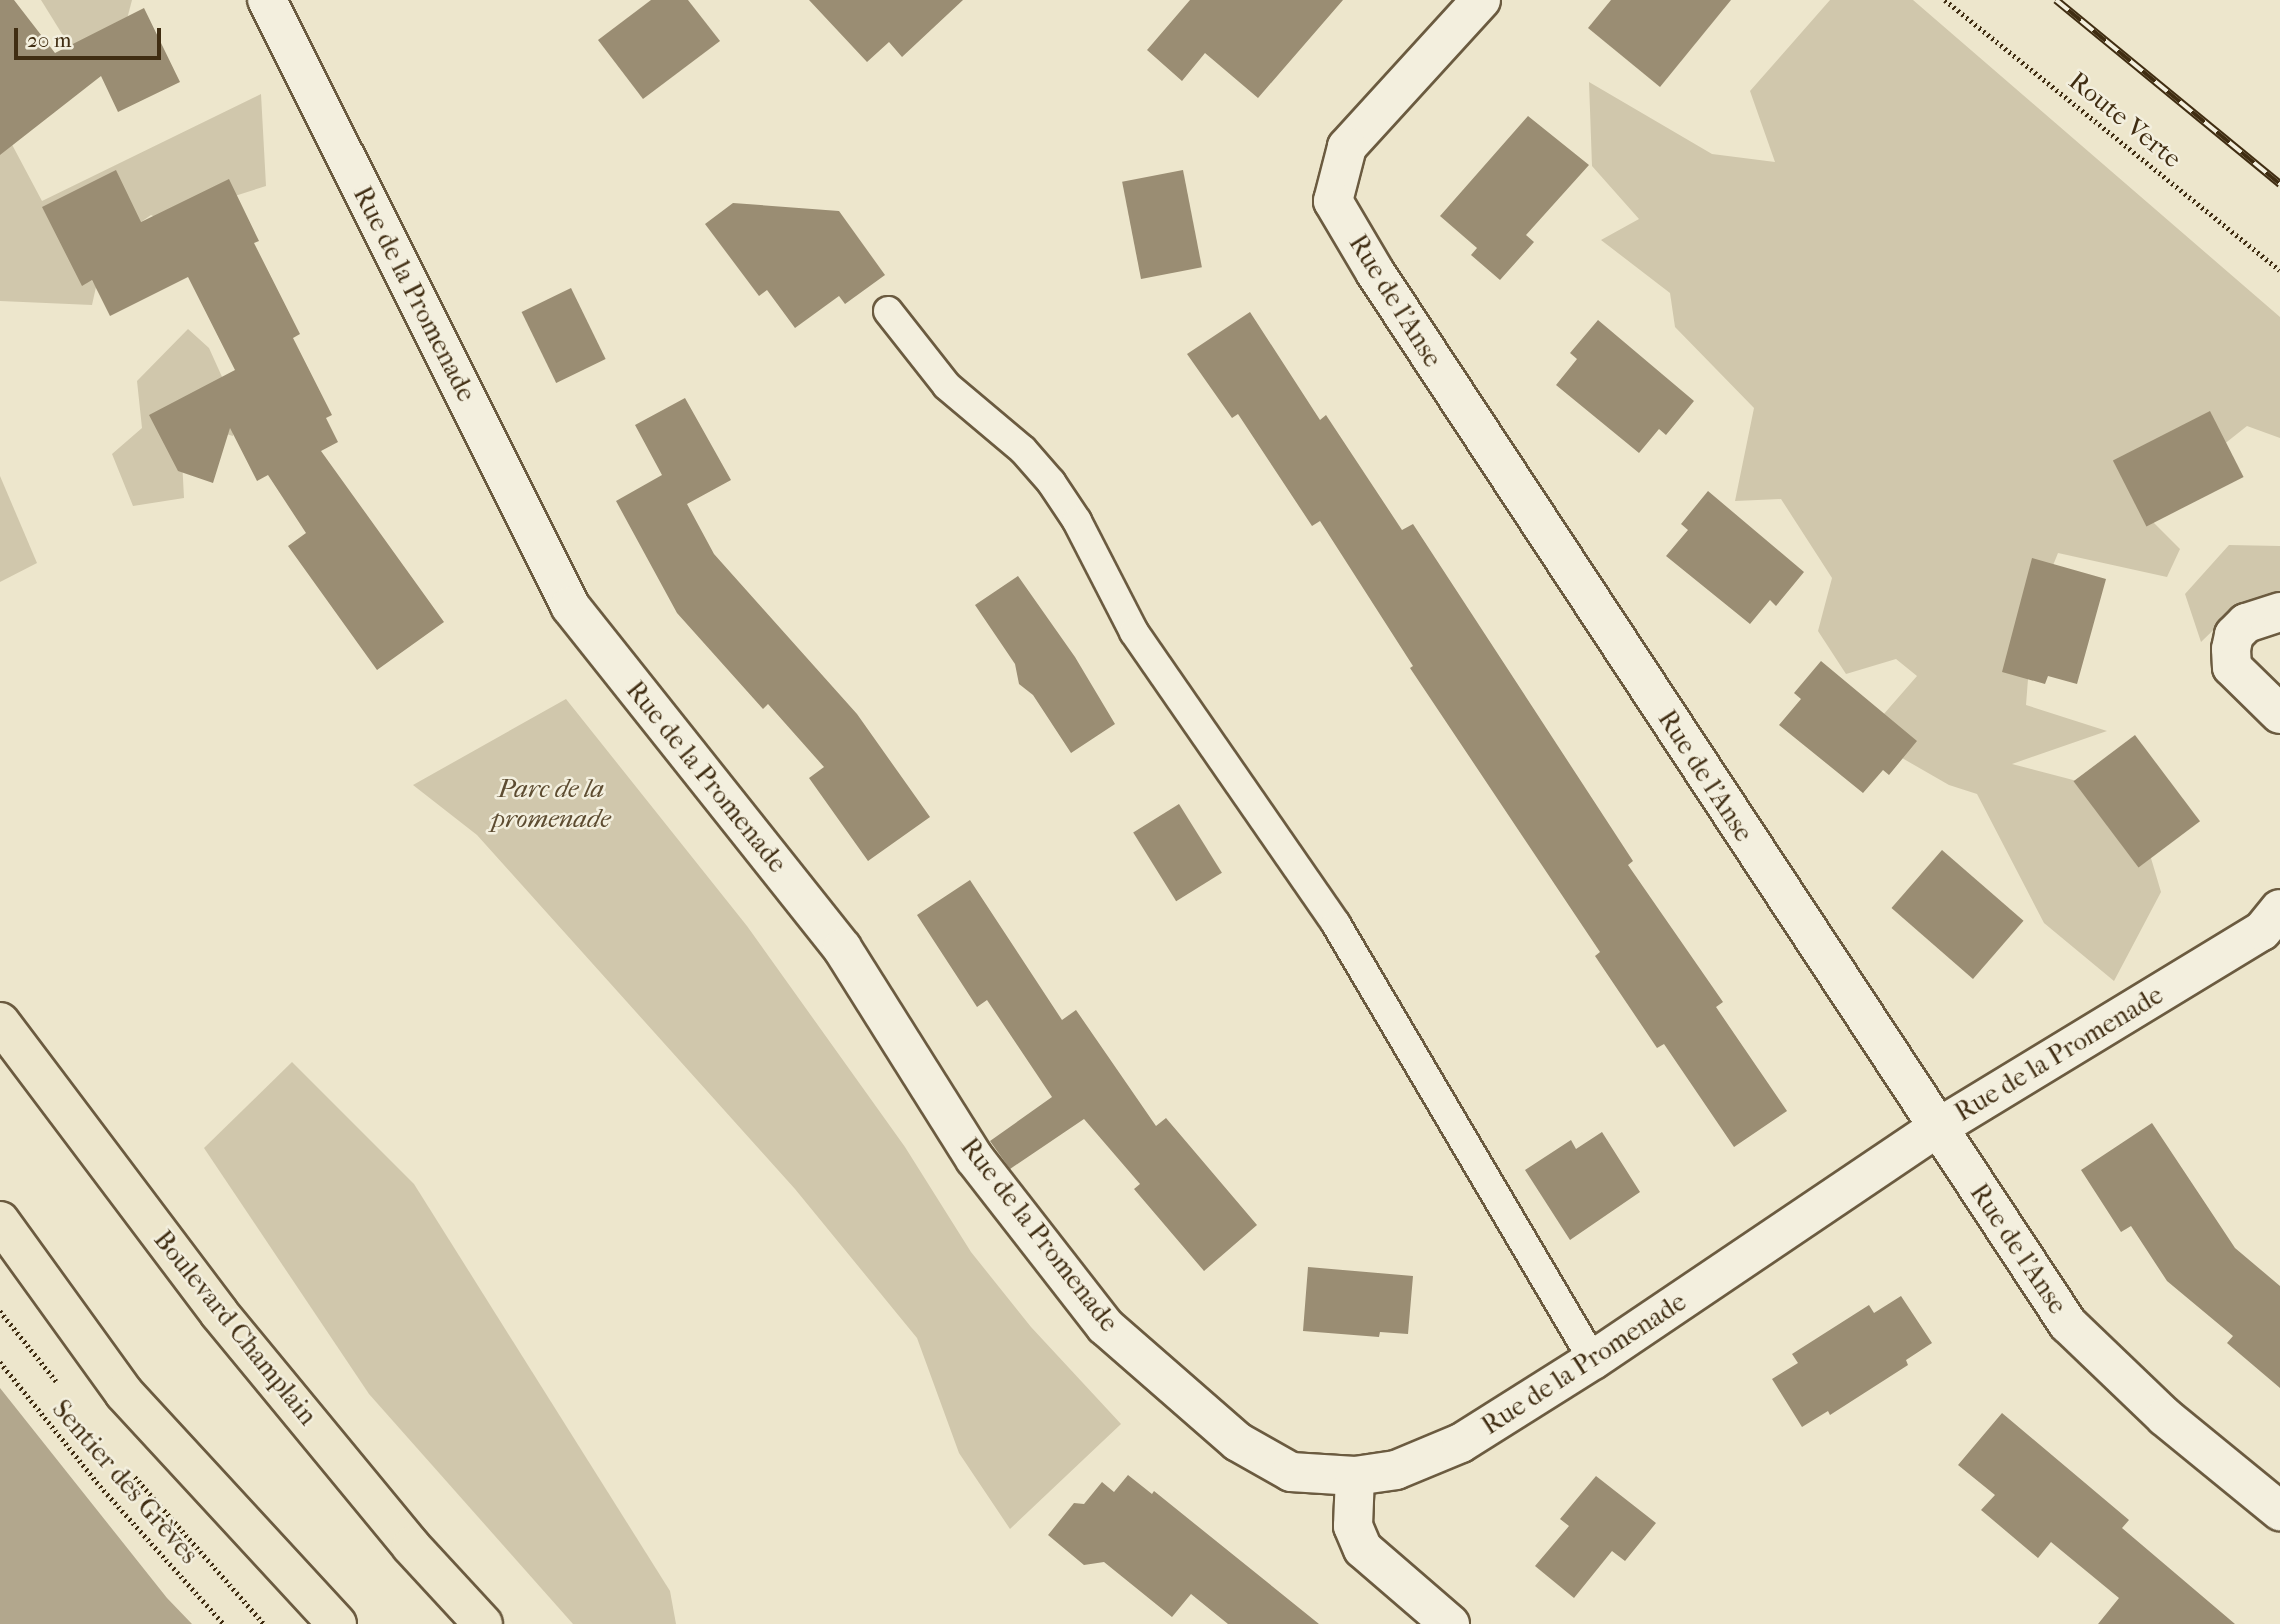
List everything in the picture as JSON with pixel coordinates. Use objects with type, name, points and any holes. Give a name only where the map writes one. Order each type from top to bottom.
[{"type":"main road","name":"Boulevard Champlain","points":[[0,1022],[219,1313],[411,1546],[483,1624]]},
{"type":"main road","points":[[0,1221],[124,1393],[337,1624]]},
{"type":"street","name":"Rue de la Promenade","points":[[267,0],[570,606],[842,948],[975,1159],[1105,1326],[1238,1442],[1291,1472],[1355,1476],[1396,1470],[1461,1443],[1593,1360],[1936,1129],[2262,931],[2280,909]]},
{"type":"street","name":"Rue de l'Anse","points":[[1481,0],[1347,147],[1333,201],[1375,272],[1936,1129],[2068,1324],[2165,1417],[2280,1511]]},
{"type":"street","points":[[2280,612],[2246,623],[2234,635],[2231,649],[2231,667],[2280,714]]},
{"type":"street","points":[[1355,1476],[1353,1526],[1363,1549],[1450,1624]]},
{"type":"lane","points":[[888,311],[947,387],[1023,450],[1058,492],[1134,632],[1336,924],[1593,1360]]},
{"type":"path","name":"Route Verte","points":[[1945,0],[2280,270]]},
{"type":"path","name":"Sentier des Grèves","points":[[0,1362],[100,1486],[224,1624]]},
{"type":"green space","points":[[41,0],[132,0],[122,38],[77,58]]},
{"type":"green space","points":[[1830,0],[1913,0],[2280,317],[2280,438],[2247,426],[2141,510],[2180,549],[2167,577],[2058,553],[2033,615],[2026,705],[2107,731],[2012,764],[2077,781],[2140,821],[2161,892],[2114,981],[2044,923],[1977,794],[1949,785],[1902,758],[1883,715],[1917,676],[1896,659],[1846,674],[1818,631],[1832,578],[1781,499],[1735,501],[1754,408],[1675,327],[1670,293],[1601,240],[1639,219],[1592,166],[1589,82],[1712,154],[1775,162],[1750,91]]},
{"type":"green space","points":[[261,94],[266,186],[216,202],[174,226],[151,215],[81,264],[96,287],[92,305],[0,301],[0,122],[42,201]]},
{"type":"green space","points":[[188,329],[209,348],[237,410],[233,436],[180,421],[184,498],[133,506],[112,454],[142,428],[137,381]]},
{"type":"green space","points":[[0,476],[37,563],[0,582]]},
{"type":"green space","points":[[2229,545],[2280,546],[2280,597],[2237,607],[2201,642],[2185,594]]},
{"type":"green space","name":"Parc de la promenade","points":[[566,699],[747,926],[905,1147],[971,1252],[1031,1327],[1121,1424],[1010,1529],[959,1453],[917,1338],[795,1189],[477,835],[413,785]]},
{"type":"green space","points":[[292,1062],[414,1184],[670,1591],[676,1624],[573,1624],[369,1394],[204,1148]]},
{"type":"shaded area","points":[[0,1388],[167,1598],[192,1624],[0,1624]]},
{"type":"building","points":[[0,0],[14,0],[55,53],[144,8],[180,82],[118,112],[101,76],[0,155]]},
{"type":"building","points":[[651,0],[688,0],[720,41],[643,99],[598,40]]},
{"type":"building","points":[[809,0],[963,0],[902,57],[889,42],[867,62]]},
{"type":"building","points":[[1190,0],[1343,0],[1258,98],[1205,53],[1182,81],[1147,50]]},
{"type":"building","points":[[1611,0],[1731,0],[1660,87],[1588,28]]},
{"type":"building","points":[[1528,116],[1589,165],[1526,235],[1534,242],[1500,280],[1471,255],[1477,248],[1440,216]]},
{"type":"building","points":[[116,170],[141,222],[229,179],[259,241],[254,243],[300,334],[293,338],[332,415],[326,418],[338,442],[321,451],[444,622],[377,670],[288,546],[306,533],[268,475],[257,481],[230,428],[213,483],[178,471],[149,415],[235,370],[188,277],[110,316],[92,280],[82,286],[42,207]]},
{"type":"building","points":[[1183,170],[1202,267],[1141,279],[1122,182]]},
{"type":"building","points":[[733,203],[839,211],[885,275],[845,304],[839,296],[795,328],[767,290],[759,296],[705,224]]},
{"type":"building","points":[[571,288],[606,359],[556,383],[522,312]]},
{"type":"building","points":[[1250,312],[1320,420],[1326,415],[1402,530],[1413,524],[1633,861],[1628,865],[1723,1002],[1716,1007],[1787,1111],[1734,1147],[1664,1044],[1657,1048],[1595,956],[1600,952],[1410,668],[1413,666],[1320,521],[1312,526],[1238,414],[1232,418],[1187,354]]},
{"type":"building","points":[[1598,320],[1694,401],[1666,435],[1659,429],[1639,453],[1556,385],[1577,359],[1570,353]]},
{"type":"building","points":[[685,398],[731,480],[687,504],[714,554],[857,714],[930,817],[868,861],[809,778],[824,767],[768,704],[763,709],[677,613],[616,501],[662,475],[635,425]]},
{"type":"building","points":[[2210,411],[2244,477],[2146,526],[2113,460]]},
{"type":"building","points":[[1708,491],[1804,572],[1776,606],[1770,600],[1750,624],[1666,556],[1688,530],[1681,524]]},
{"type":"building","points":[[2032,558],[2106,579],[2077,684],[2048,676],[2045,684],[2002,672]]},
{"type":"building","points":[[1018,576],[1075,657],[1115,724],[1071,753],[1033,695],[1019,684],[1015,664],[975,605]]},
{"type":"building","points":[[1821,661],[1917,741],[1889,775],[1883,770],[1863,793],[1779,725],[1801,699],[1794,693]]},
{"type":"building","points":[[2135,735],[2200,821],[2139,868],[2074,781]]},
{"type":"building","points":[[1179,804],[1222,873],[1176,901],[1133,833]]},
{"type":"building","points":[[1942,850],[2024,921],[1973,979],[1891,908]]},
{"type":"building","points":[[970,880],[1062,1020],[1076,1010],[1156,1126],[1166,1118],[1257,1225],[1204,1271],[1134,1189],[1140,1184],[1084,1119],[1010,1169],[990,1141],[1052,1097],[987,1000],[977,1007],[917,915]]},
{"type":"building","points":[[2152,1123],[2235,1248],[2280,1286],[2280,1388],[2227,1343],[2233,1336],[2167,1281],[2131,1226],[2121,1232],[2081,1170]]},
{"type":"building","points":[[1602,1132],[1640,1192],[1570,1240],[1525,1170],[1571,1140],[1576,1149]]},
{"type":"building","points":[[1308,1267],[1413,1276],[1408,1334],[1380,1332],[1379,1337],[1303,1331]]},
{"type":"building","points":[[1901,1296],[1932,1343],[1906,1360],[1908,1365],[1830,1415],[1828,1411],[1802,1427],[1772,1379],[1798,1363],[1792,1354],[1869,1305],[1874,1313]]},
{"type":"building","points":[[2002,1413],[2129,1520],[2122,1528],[2235,1624],[2098,1624],[2119,1598],[2051,1542],[2038,1558],[1981,1510],[1995,1495],[1958,1465]]},
{"type":"building","points":[[1128,1475],[1152,1494],[1154,1491],[1319,1624],[1228,1624],[1191,1594],[1172,1617],[1104,1562],[1084,1565],[1048,1535],[1074,1503],[1084,1504],[1102,1482],[1114,1492]]},
{"type":"building","points":[[1596,1476],[1656,1523],[1625,1561],[1612,1551],[1574,1598],[1535,1566],[1569,1526],[1560,1519]]},
{"type":"railway","points":[[2056,0],[2280,184]]}]
